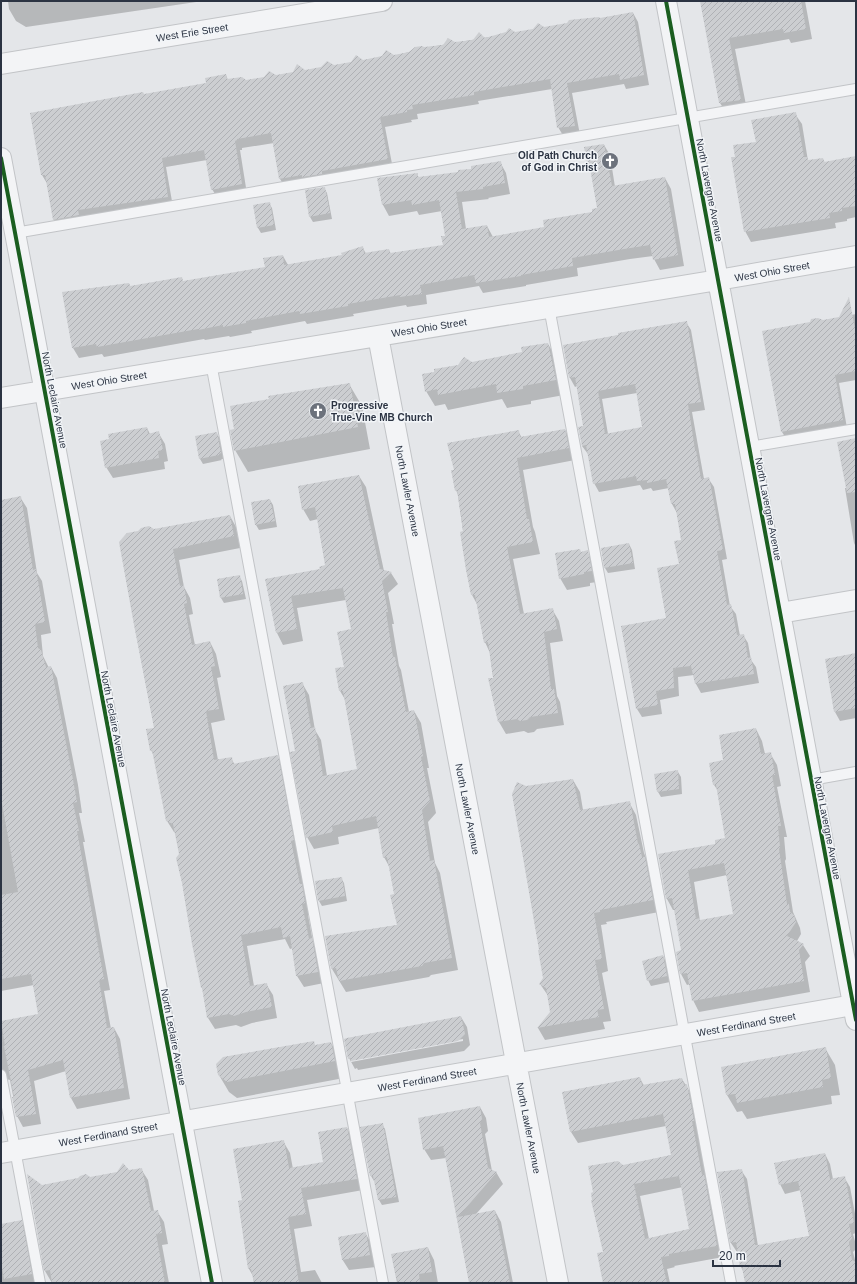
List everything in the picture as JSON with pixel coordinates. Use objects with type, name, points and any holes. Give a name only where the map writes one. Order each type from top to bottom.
[{"type":"street","name":"West Erie Street","points":[[1,64],[382,1]]},
{"type":"street","name":"North Lavergne Avenue","points":[[666,1],[811,780],[849,945],[855,1013]]},
{"type":"street","name":"North Leclaire Avenue","points":[[1,158],[212,1283]]},
{"type":"street","name":"West Ohio Street","points":[[1,398],[856,256]]},
{"type":"street","name":"North Lawler Avenue","points":[[378,336],[558,1283]]},
{"type":"street","points":[[780,613],[856,600]]},
{"type":"street","name":"West Ferdinand Street","points":[[8,1152],[685,1034],[855,1013]]},
{"type":"lane","points":[[15,233],[856,89]]},
{"type":"lane","points":[[549,307],[731,1283]]},
{"type":"lane","points":[[211,363],[383,1283]]},
{"type":"lane","points":[[749,447],[856,429]]},
{"type":"lane","points":[[811,780],[856,772]]},
{"type":"lane","points":[[1,1075],[8,1152],[40,1283]]},
{"type":"building","points":[[700,1],[801,1],[806,29],[784,33],[783,29],[729,38],[741,100],[719,103]]},
{"type":"building","points":[[633,12],[644,75],[620,80],[619,74],[567,83],[575,126],[557,128],[550,79],[474,92],[474,95],[412,105],[413,109],[407,110],[407,112],[380,117],[388,159],[322,171],[322,174],[302,177],[302,175],[279,179],[271,133],[237,139],[235,141],[242,184],[211,190],[204,150],[162,158],[168,197],[78,210],[79,215],[53,220],[45,175],[41,175],[30,113],[143,92],[144,94],[206,83],[205,78],[226,74],[227,79],[242,77],[246,80],[264,77],[269,71],[276,75],[293,72],[297,64],[305,70],[321,67],[327,61],[334,65],[351,62],[356,55],[363,60],[382,56],[386,50],[394,55],[409,52],[415,47],[443,45],[448,38],[455,42],[473,40],[479,32],[485,38],[506,32],[509,28],[515,32],[533,29],[538,23],[544,27],[567,23],[569,20],[600,18]]},
{"type":"building","points":[[796,112],[804,157],[807,157],[808,160],[823,158],[824,162],[856,156],[856,206],[842,208],[842,211],[829,213],[830,218],[744,232],[731,157],[735,157],[733,145],[756,142],[751,120]]},
{"type":"building","points":[[604,144],[612,186],[665,177],[678,255],[653,260],[650,245],[572,258],[573,266],[521,276],[476,283],[474,275],[420,285],[422,294],[400,297],[400,295],[300,314],[299,311],[246,321],[246,323],[198,329],[97,347],[96,344],[72,348],[62,292],[129,283],[130,286],[182,277],[183,281],[265,267],[263,258],[283,255],[284,265],[342,255],[341,253],[363,246],[364,253],[389,249],[390,253],[443,245],[441,236],[445,236],[439,200],[412,205],[411,200],[382,205],[377,178],[418,173],[418,177],[458,172],[458,170],[471,169],[471,166],[501,161],[505,183],[483,187],[483,189],[456,192],[462,229],[487,225],[489,237],[544,227],[543,220],[592,212],[592,209],[597,208],[590,168],[588,169],[584,147]]},
{"type":"building","points":[[325,187],[330,213],[309,217],[305,190]]},
{"type":"building","points":[[270,202],[274,225],[257,228],[253,205]]},
{"type":"building","points":[[849,297],[856,334],[856,371],[835,375],[843,420],[781,432],[762,331],[810,322],[811,319],[818,318],[823,320],[839,317]]},
{"type":"building","points":[[687,321],[701,402],[688,404],[695,450],[701,479],[709,477],[723,550],[717,551],[727,605],[731,604],[737,635],[744,634],[748,658],[751,657],[754,674],[695,684],[691,666],[673,668],[674,688],[656,691],[658,705],[636,709],[621,626],[666,618],[657,568],[679,564],[674,541],[681,540],[675,504],[671,504],[666,479],[647,483],[647,480],[637,481],[636,476],[593,484],[586,445],[582,446],[578,427],[583,426],[575,377],[569,378],[563,345],[618,335],[618,333]],"holes":[[[635,384],[642,427],[605,434],[598,391]]]},
{"type":"building","points":[[548,343],[556,380],[523,386],[523,389],[497,393],[496,384],[438,395],[437,389],[425,392],[422,374],[434,372],[434,369],[458,365],[464,357],[472,362],[522,352],[521,347]]},
{"type":"building","points":[[350,383],[358,427],[234,451],[230,430],[234,429],[230,406],[269,399],[268,396]]},
{"type":"building","points":[[147,427],[148,434],[159,431],[163,450],[158,451],[159,458],[105,468],[100,441],[109,439],[108,434]]},
{"type":"building","points":[[565,429],[569,448],[517,458],[527,519],[529,519],[533,542],[507,547],[520,614],[553,608],[557,629],[544,632],[551,689],[554,689],[558,713],[530,717],[527,720],[520,721],[517,719],[498,722],[488,678],[493,678],[488,642],[484,643],[475,595],[471,595],[460,532],[463,531],[457,490],[455,491],[451,470],[454,470],[447,443],[519,430],[520,437]]},
{"type":"building","points":[[217,432],[221,453],[219,455],[199,459],[195,436]]},
{"type":"building","points":[[856,438],[856,492],[847,493],[837,442]]},
{"type":"building","points":[[359,475],[380,569],[392,572],[382,581],[388,612],[386,612],[393,657],[395,657],[406,712],[414,710],[423,756],[421,757],[430,801],[422,810],[430,861],[434,860],[452,958],[424,963],[422,966],[339,981],[336,968],[331,969],[325,936],[397,925],[390,895],[394,894],[387,857],[383,858],[376,816],[332,826],[333,832],[306,838],[290,752],[295,751],[283,686],[303,682],[311,728],[315,727],[323,776],[357,769],[343,691],[339,691],[335,668],[344,667],[337,632],[351,629],[343,588],[291,596],[297,629],[276,633],[265,579],[320,569],[319,567],[325,565],[315,507],[302,510],[298,486]]},
{"type":"building","points":[[21,496],[33,570],[36,569],[45,622],[35,624],[38,648],[41,650],[46,667],[51,666],[77,802],[73,803],[104,979],[99,980],[107,1028],[114,1027],[124,1088],[70,1098],[63,1060],[28,1070],[36,1114],[16,1117],[1,1021],[38,1014],[31,974],[1,979],[1,895],[18,892],[1,798],[1,500]]},
{"type":"building","points":[[270,499],[275,521],[255,525],[251,502]]},
{"type":"building","points":[[230,515],[234,536],[173,549],[180,586],[184,585],[187,603],[184,604],[192,645],[210,641],[215,666],[211,667],[219,709],[206,711],[214,760],[232,757],[233,764],[278,755],[294,840],[291,841],[300,884],[302,884],[305,903],[302,904],[309,939],[312,938],[318,972],[296,976],[290,936],[283,938],[281,927],[241,935],[250,986],[267,983],[272,1007],[234,1016],[229,1014],[207,1018],[176,858],[179,854],[173,824],[166,821],[152,750],[150,751],[146,729],[154,728],[119,542],[127,533],[138,531],[141,528],[149,526],[154,529]]},
{"type":"building","points":[[629,543],[633,563],[604,568],[601,548]]},
{"type":"building","points":[[580,549],[581,552],[588,550],[592,571],[559,579],[555,553]]},
{"type":"building","points":[[240,575],[243,594],[220,598],[217,579]]},
{"type":"building","points":[[856,653],[856,708],[834,712],[825,659]]},
{"type":"building","points":[[756,728],[761,754],[771,752],[775,775],[772,775],[781,826],[778,826],[779,849],[787,904],[789,904],[790,912],[794,915],[796,922],[787,936],[804,944],[799,950],[804,981],[692,1001],[687,973],[680,974],[676,952],[681,950],[672,898],[666,899],[658,854],[715,844],[715,840],[725,838],[716,785],[713,785],[709,763],[723,760],[719,735]],"holes":[[[724,863],[733,914],[700,920],[700,918],[696,919],[688,870]]]},
{"type":"building","points":[[678,770],[679,789],[657,792],[654,774]]},
{"type":"building","points":[[573,779],[580,810],[630,801],[638,844],[642,857],[645,857],[653,900],[600,910],[600,912],[594,913],[602,959],[595,960],[604,1009],[597,1010],[599,1017],[537,1028],[550,1012],[546,988],[539,984],[543,978],[512,794],[517,782],[526,786]]},
{"type":"building","points":[[342,877],[345,896],[318,901],[315,881]]},
{"type":"building","points":[[663,955],[667,976],[647,981],[642,961]]},
{"type":"building","points":[[461,1016],[465,1034],[458,1041],[351,1061],[351,1058],[348,1059],[344,1039]]},
{"type":"building","points":[[314,1041],[315,1045],[331,1042],[335,1061],[227,1082],[218,1075],[216,1064],[223,1057]]},
{"type":"building","points":[[826,1047],[831,1078],[822,1080],[823,1087],[737,1103],[735,1094],[726,1095],[721,1067]]},
{"type":"building","points":[[640,1077],[642,1085],[682,1078],[684,1085],[687,1084],[702,1175],[704,1174],[717,1246],[669,1254],[669,1256],[661,1257],[667,1283],[603,1283],[597,1253],[603,1252],[591,1200],[591,1193],[593,1192],[588,1166],[618,1161],[623,1165],[671,1155],[663,1114],[570,1132],[562,1092]],"holes":[[[679,1176],[689,1229],[645,1239],[634,1184]]]},
{"type":"building","points":[[480,1106],[482,1119],[480,1123],[488,1168],[497,1172],[458,1217],[495,1210],[510,1283],[469,1283],[443,1146],[423,1150],[418,1118]]},
{"type":"building","points":[[383,1123],[396,1197],[378,1200],[373,1176],[370,1176],[360,1127]]},
{"type":"building","points":[[347,1127],[357,1179],[301,1188],[306,1214],[288,1217],[299,1283],[254,1283],[251,1269],[248,1269],[238,1201],[242,1200],[233,1149],[284,1140],[289,1168],[323,1162],[318,1132]]},
{"type":"building","points":[[825,1153],[830,1179],[845,1176],[854,1223],[849,1224],[852,1238],[849,1242],[852,1260],[856,1262],[856,1283],[745,1283],[742,1267],[740,1267],[736,1242],[730,1243],[717,1172],[742,1169],[755,1245],[758,1245],[809,1236],[798,1181],[779,1185],[774,1163]]},
{"type":"building","points":[[123,1163],[129,1170],[142,1168],[151,1211],[158,1210],[162,1233],[156,1234],[165,1283],[52,1283],[50,1270],[44,1271],[27,1174],[42,1185],[78,1178],[86,1174],[90,1177],[117,1172]]},
{"type":"building","points":[[22,1220],[32,1274],[4,1279],[1,1262],[1,1224]]},
{"type":"building","points":[[366,1232],[370,1255],[342,1260],[338,1237]]},
{"type":"building","points":[[428,1247],[432,1272],[419,1274],[420,1283],[398,1283],[391,1254]]},
{"type":"cycle path","points":[[666,1],[856,1020]]},
{"type":"cycle path","points":[[1,158],[212,1283]]},
{"type":"place","name":"Old Path Church of God in Christ","points":[[610,161]]},
{"type":"place","name":"Progressive True-Vine MB Church","points":[[318,411]]}]
